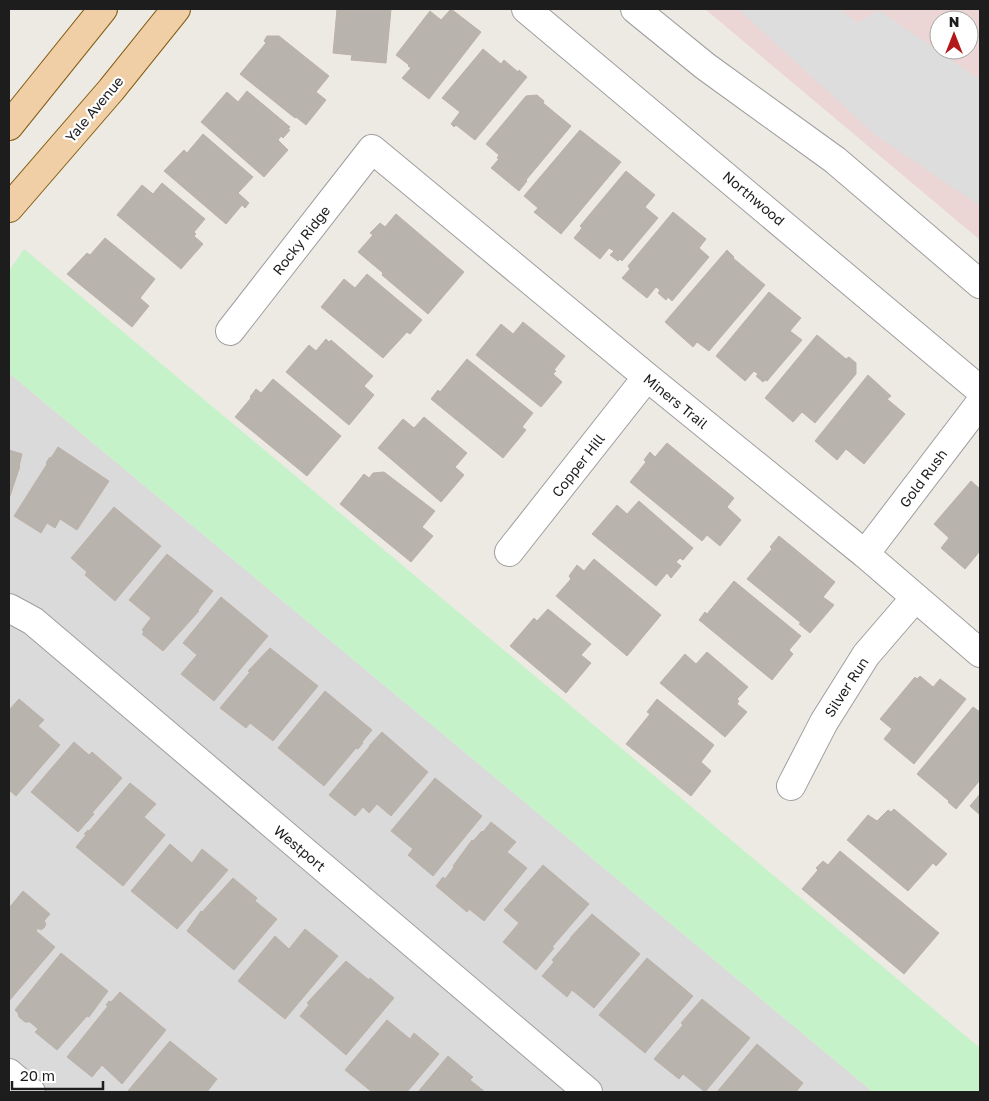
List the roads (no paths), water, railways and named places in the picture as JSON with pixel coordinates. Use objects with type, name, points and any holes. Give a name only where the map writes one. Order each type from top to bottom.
[{"type":"main road","points":[[9,126],[103,9]]},
{"type":"main road","name":"Yale Avenue","points":[[9,208],[111,90],[176,9]]},
{"type":"street","name":"Northwood","points":[[526,9],[980,390]]},
{"type":"street","points":[[635,9],[704,66],[834,160],[980,284]]},
{"type":"street","name":"Rocky Ridge","points":[[230,331],[372,148]]},
{"type":"street","name":"Miners Trail","points":[[372,148],[647,377],[865,554],[980,653]]},
{"type":"street","name":"Copper Hill","points":[[509,552],[647,377]]},
{"type":"street","name":"Gold Rush","points":[[865,554],[980,403]]},
{"type":"street","name":"Silver Run","points":[[791,786],[824,722],[866,655],[915,598]]},
{"type":"street","name":"Westport","points":[[9,608],[33,621],[588,1092]]},
{"type":"street","points":[[9,1073],[31,1092]]}]
